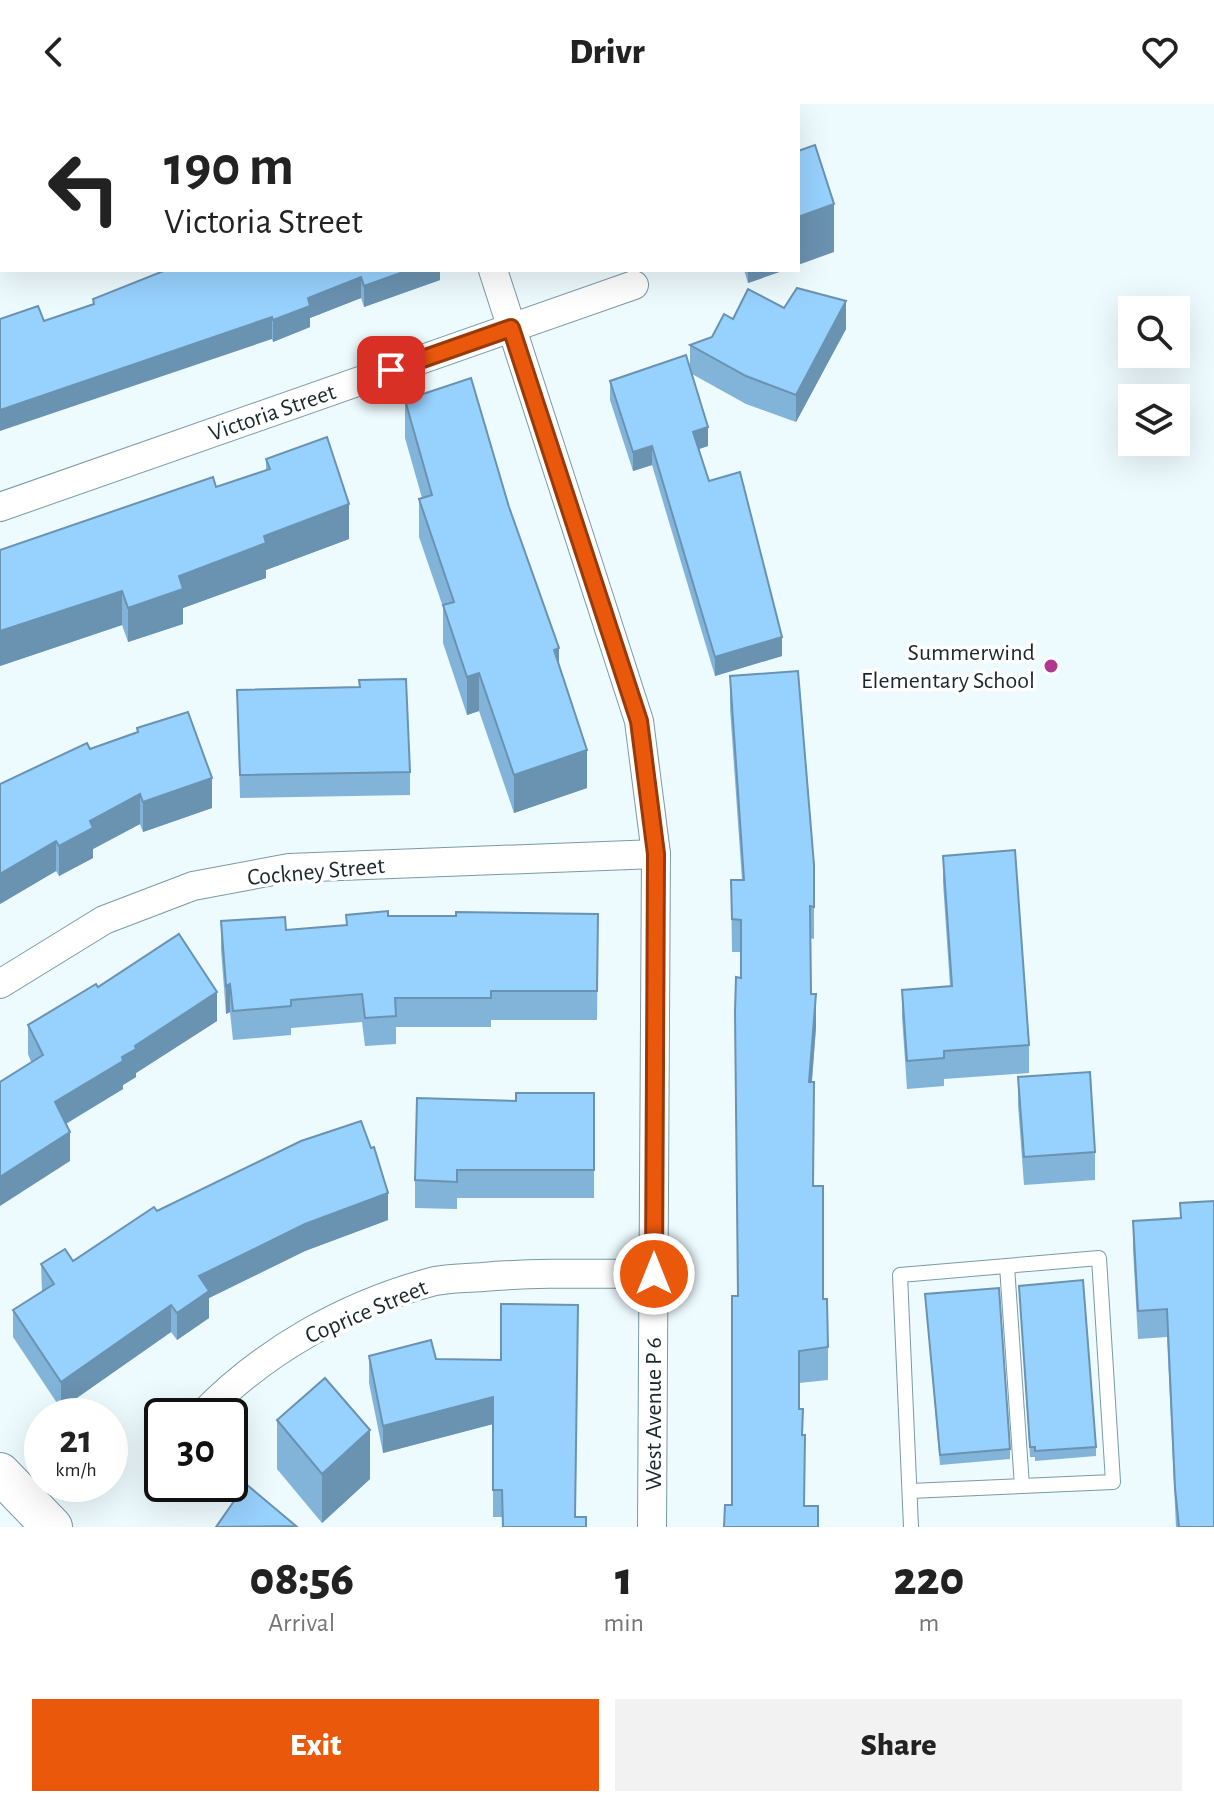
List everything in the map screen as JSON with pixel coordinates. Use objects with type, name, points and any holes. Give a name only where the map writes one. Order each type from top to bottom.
[{"type":"street","name":"West Avenue P 6","points":[[494,272],[639,721],[656,854],[652,1527]]},
{"type":"street","name":"Victoria Street","points":[[0,507],[634,285]]},
{"type":"street","name":"Cockney Street","points":[[0,984],[104,920],[193,886],[289,868],[656,854]]},
{"type":"street","name":"Coprice Street","points":[[218,1398],[234,1381],[280,1348],[361,1308],[436,1281],[513,1274],[654,1274]]},
{"type":"street","points":[[0,1473],[52,1527]]},
{"type":"lane","points":[[910,1491],[1113,1482],[1099,1258],[900,1275],[911,1527]]},
{"type":"lane","points":[[1007,1266],[1022,1486]]},
{"type":"building","points":[[815,145],[834,204],[800,216],[800,150]]},
{"type":"building","points":[[161,272],[403,272],[364,286],[361,277],[308,298],[310,306],[273,320],[272,317],[0,410],[0,319],[38,306],[44,321],[94,304],[93,299]]},
{"type":"building","points":[[797,288],[846,301],[796,395],[746,376],[690,345],[712,337],[724,314],[733,319],[748,289],[784,308]]},
{"type":"building","points":[[686,355],[708,427],[693,432],[709,481],[740,472],[782,637],[715,657],[652,446],[633,452],[610,381]]},
{"type":"building","points":[[471,378],[509,507],[559,648],[554,650],[587,750],[514,775],[479,673],[467,677],[443,605],[454,602],[419,499],[432,495],[405,400]]},
{"type":"building","points":[[327,437],[349,504],[264,536],[266,543],[179,576],[183,589],[128,608],[122,591],[0,631],[0,550],[213,477],[216,487],[270,469],[266,459]]},
{"type":"building","points":[[798,671],[814,865],[814,907],[810,906],[811,994],[816,994],[809,1082],[814,1082],[813,1186],[823,1186],[823,1299],[827,1299],[828,1347],[799,1351],[799,1409],[803,1409],[802,1435],[805,1435],[804,1506],[818,1506],[818,1527],[724,1527],[725,1505],[732,1505],[732,1296],[738,1296],[735,1012],[736,977],[741,978],[741,920],[732,919],[731,880],[744,880],[730,676]]},
{"type":"building","points":[[406,679],[410,772],[240,775],[237,690],[360,687],[359,680]]},
{"type":"building","points":[[188,712],[212,778],[143,802],[140,794],[90,821],[93,828],[59,846],[56,841],[0,874],[0,784],[87,743],[90,749],[138,732],[137,728]]},
{"type":"building","points":[[1015,850],[1029,1045],[944,1051],[944,1058],[907,1061],[902,990],[952,986],[943,856]]},
{"type":"building","points":[[388,911],[388,916],[456,916],[456,912],[598,914],[597,991],[491,991],[491,998],[395,998],[396,1016],[365,1018],[362,994],[291,1000],[291,1006],[233,1011],[230,984],[226,986],[221,921],[285,917],[286,930],[347,925],[346,915]]},
{"type":"building","points":[[179,934],[217,992],[135,1046],[136,1049],[122,1057],[123,1061],[55,1102],[70,1132],[0,1177],[0,1082],[43,1055],[28,1025],[96,984],[98,987]]},
{"type":"building","points":[[1090,1072],[1095,1152],[1024,1157],[1018,1077]]},
{"type":"building","points":[[516,1093],[594,1093],[594,1170],[457,1170],[457,1182],[415,1180],[417,1098],[516,1101]]},
{"type":"building","points":[[361,1121],[371,1148],[374,1147],[388,1193],[305,1224],[199,1276],[209,1291],[177,1313],[171,1305],[61,1382],[13,1310],[54,1284],[41,1264],[65,1249],[73,1261],[154,1207],[157,1211],[301,1141]]},
{"type":"building","points":[[1214,1201],[1214,1527],[1179,1527],[1167,1309],[1138,1311],[1133,1221],[1181,1218],[1180,1203]]},
{"type":"building","points":[[1083,1280],[1096,1447],[1035,1451],[1035,1447],[1030,1447],[1019,1286]]},
{"type":"building","points":[[999,1288],[1010,1449],[940,1455],[925,1294]]},
{"type":"building","points":[[501,1304],[578,1305],[575,1517],[586,1517],[586,1527],[503,1527],[502,1490],[493,1490],[493,1397],[383,1426],[369,1356],[431,1340],[436,1359],[501,1360]]},
{"type":"building","points":[[325,1378],[370,1430],[322,1474],[277,1420]]},
{"type":"building","points":[[248,1486],[296,1526],[216,1527],[233,1502],[248,1502]]},
{"type":"place","name":"Summerwind Elementary School","points":[[1051,666]]},
{"type":"route","points":[[391,370],[511,328],[639,721],[656,854],[654,1274]]}]
